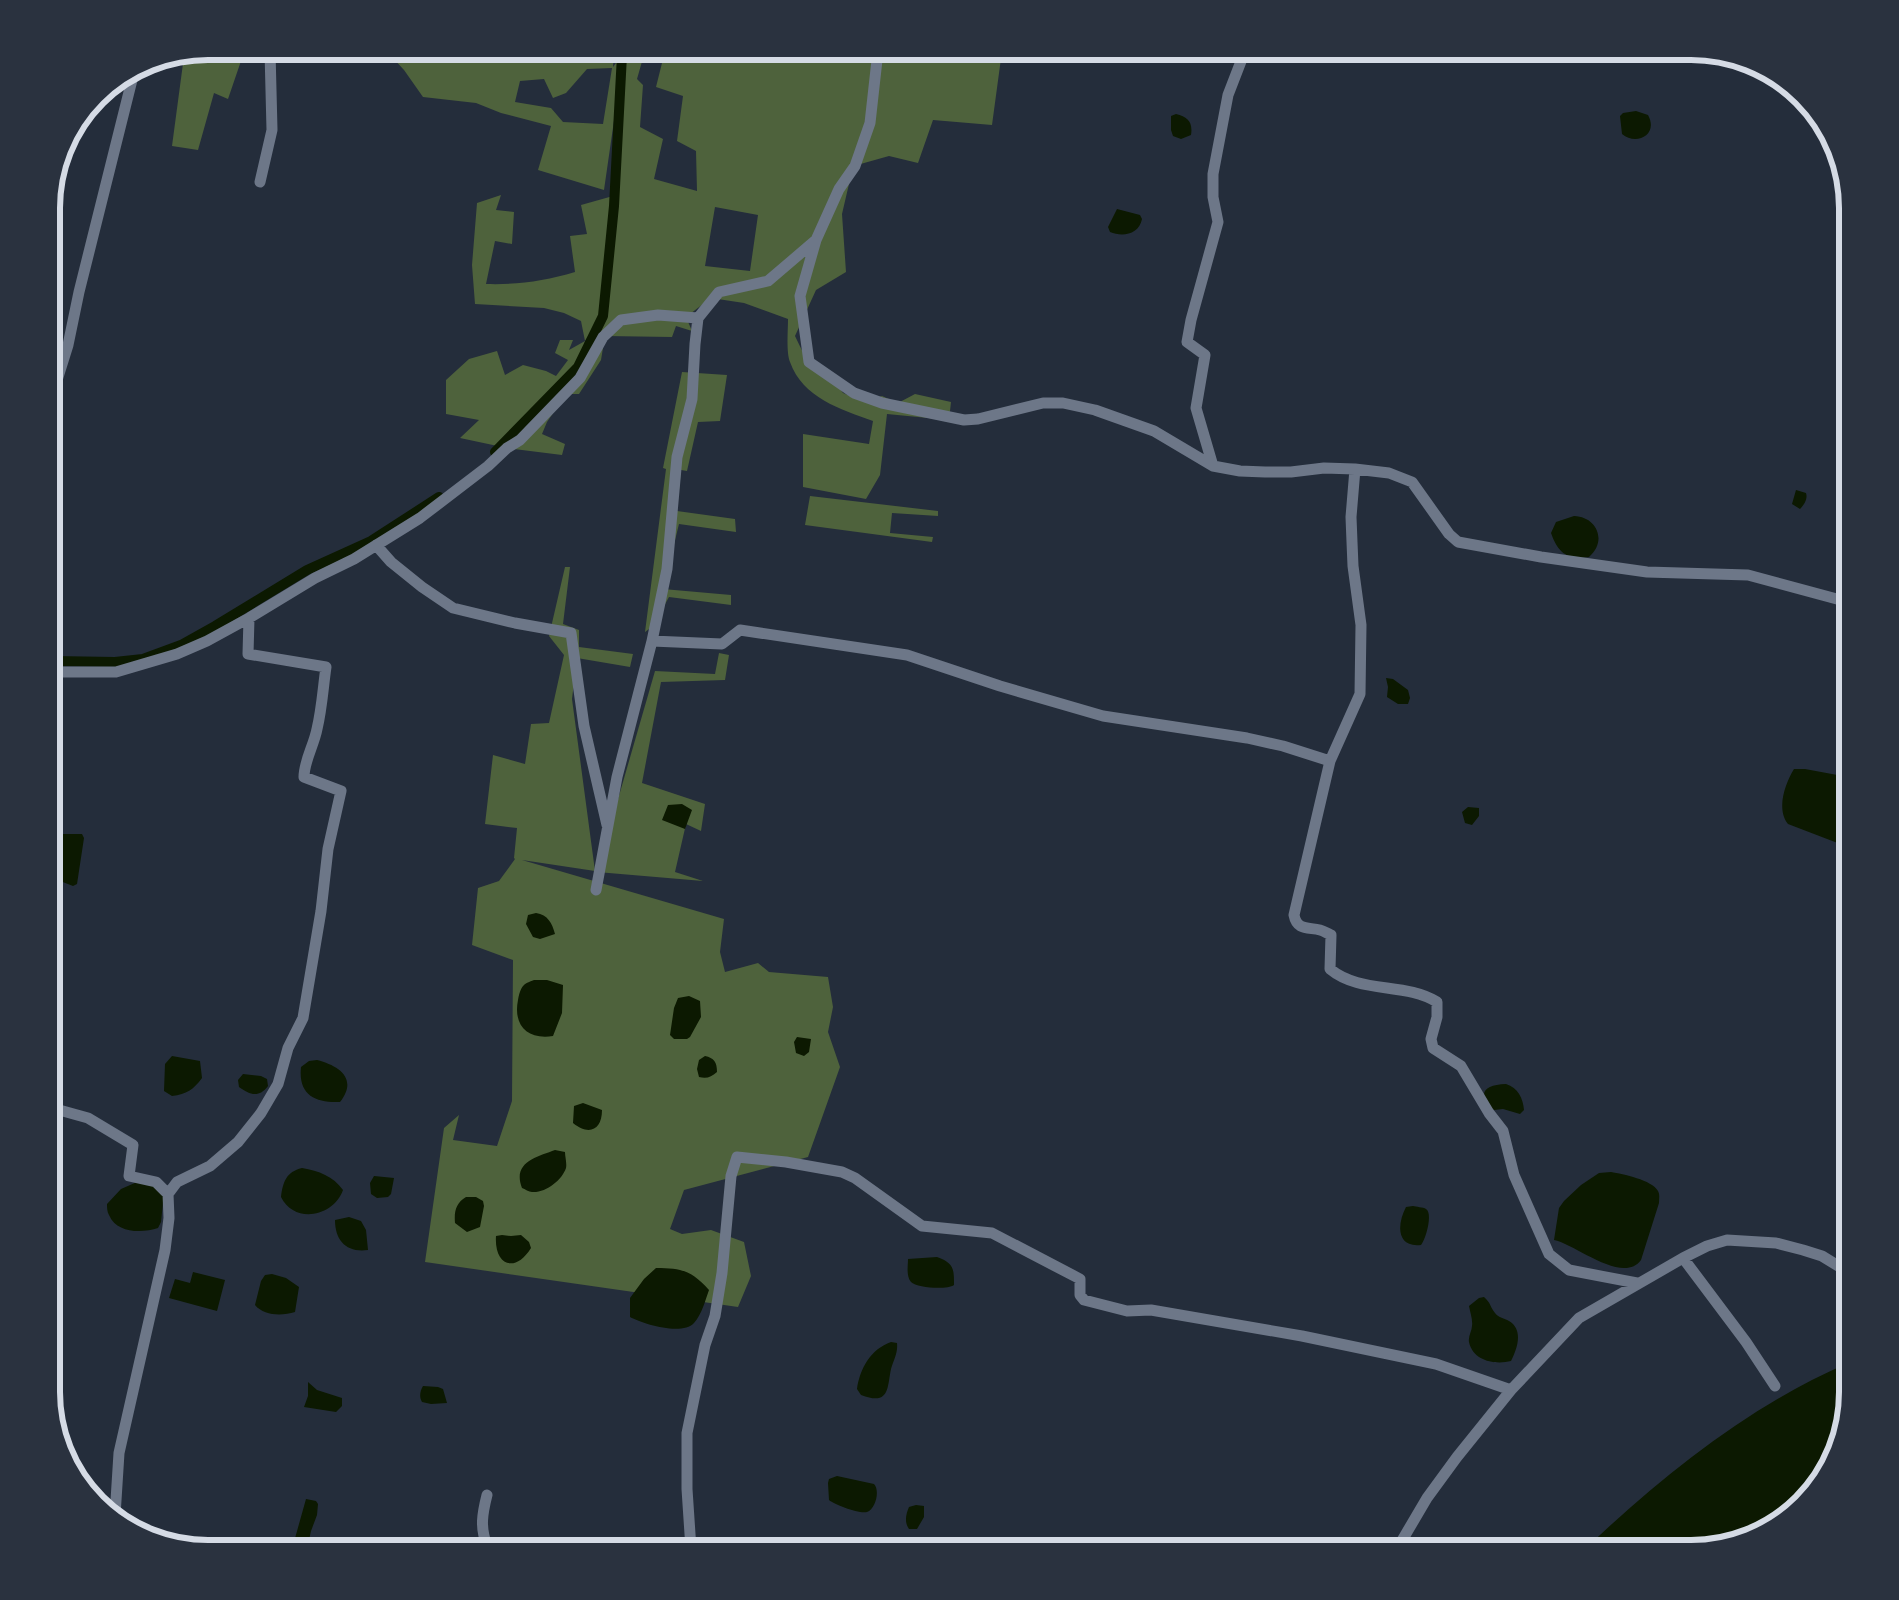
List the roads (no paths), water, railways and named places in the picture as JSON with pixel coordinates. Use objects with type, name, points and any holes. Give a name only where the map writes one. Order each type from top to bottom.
[{"type":"street","points":[[260,182],[272,130],[270,60]]},
{"type":"street","points":[[877,60],[870,123],[855,166],[839,189],[816,240],[800,296],[809,362],[854,393],[882,404],[970,420],[1043,403],[1062,403],[1104,413],[1154,431],[1213,466],[1240,471],[1291,472],[1324,468],[1389,473],[1412,482],[1449,534],[1458,542],[1647,572],[1748,575],[1839,600]]},
{"type":"street","points":[[1213,466],[1196,408],[1205,355],[1187,342],[1190,320],[1218,222],[1213,197],[1213,174],[1228,95],[1242,60]]},
{"type":"street","points":[[60,371],[68,346],[79,292],[132,82]]},
{"type":"street","points":[[596,890],[617,777],[652,641],[667,568],[677,457],[692,399],[694,344],[698,318],[719,292],[768,281],[816,240]]},
{"type":"street","points":[[60,673],[116,672],[177,654],[207,641],[249,618],[315,578],[354,559],[420,518],[488,466],[507,448],[520,440],[580,378],[603,337],[621,320],[658,314],[698,318]]},
{"type":"street","points":[[1355,469],[1351,518],[1353,566],[1361,625],[1360,694],[1330,761],[1294,916],[1295,921],[1303,928],[1319,930],[1332,935],[1330,969],[1341,978],[1380,987],[1395,988],[1428,997],[1437,1002],[1437,1017],[1431,1039],[1433,1048],[1461,1066],[1489,1113],[1503,1131],[1514,1175],[1549,1254],[1569,1270],[1637,1283]]},
{"type":"street","points":[[376,544],[391,562],[422,587],[454,608],[515,623],[571,633],[584,726],[608,827]]},
{"type":"street","points":[[113,1505],[119,1453],[165,1250],[169,1218],[168,1194],[177,1182],[210,1166],[238,1142],[261,1113],[278,1084],[288,1048],[303,1018],[321,911],[328,849],[341,791],[304,777],[304,769],[322,707],[326,667],[248,654],[249,618]]},
{"type":"street","points":[[652,641],[722,644],[740,630],[907,656],[1103,716],[1247,738],[1283,746],[1330,761]]},
{"type":"street","points":[[60,1110],[88,1118],[133,1145],[129,1176],[156,1182],[168,1194]]},
{"type":"street","points":[[690,1540],[687,1489],[687,1433],[705,1345],[715,1316],[722,1273],[731,1176],[737,1157],[786,1162],[842,1172],[855,1178],[922,1226],[992,1233],[1080,1279],[1080,1295],[1084,1300],[1127,1311],[1151,1310],[1373,1350],[1436,1364],[1511,1390]]},
{"type":"street","points":[[1402,1540],[1427,1498],[1452,1464],[1511,1390],[1579,1318],[1637,1283],[1684,1258],[1707,1246],[1727,1240],[1776,1243],[1822,1256],[1839,1266]]},
{"type":"street","points":[[1684,1258],[1746,1342],[1775,1386]]},
{"type":"street","points":[[485,1540],[482,1532],[483,1511],[487,1495]]},
{"type":"waterway","points":[[495,452],[578,367],[603,316],[614,206],[622,60]]},
{"type":"waterway","points":[[60,661],[115,662],[143,659],[181,645],[307,570],[371,541],[439,497]]}]
